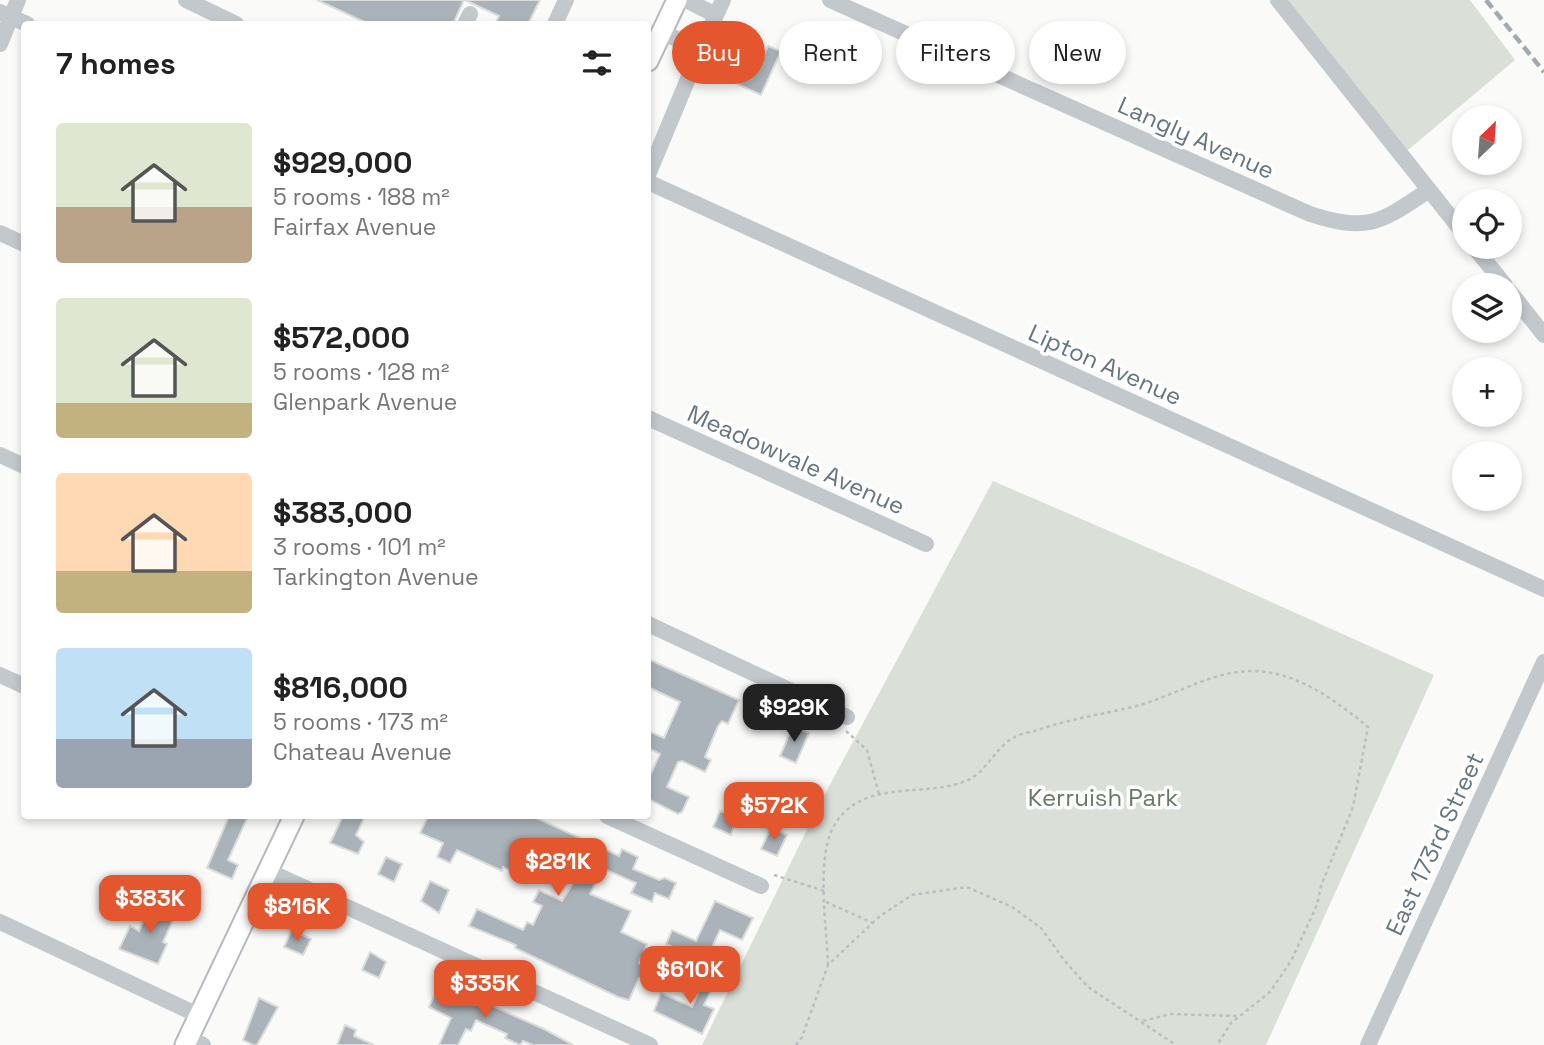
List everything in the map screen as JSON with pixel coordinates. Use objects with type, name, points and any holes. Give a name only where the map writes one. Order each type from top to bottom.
[{"type":"main road","points":[[651,55],[677,0]]},
{"type":"main road","points":[[192,1043],[200,1016],[293,819]]},
{"type":"street","points":[[0,44],[13,18],[18,0]]},
{"type":"street","points":[[186,0],[230,21]]},
{"type":"street","points":[[556,21],[566,0]]},
{"type":"street","points":[[686,0],[720,8]]},
{"type":"street","name":"Langly Avenue","points":[[830,0],[1310,214],[1341,224],[1383,220],[1429,190]]},
{"type":"street","points":[[1278,0],[1452,219]]},
{"type":"street","points":[[662,32],[672,37]]},
{"type":"street","points":[[651,168],[686,84]]},
{"type":"street","name":"Lipton Avenue","points":[[651,183],[1544,589]]},
{"type":"street","points":[[0,233],[21,243]]},
{"type":"street","points":[[1484,259],[1495,273]]},
{"type":"street","points":[[1522,307],[1544,335]]},
{"type":"street","name":"Meadowvale Avenue","points":[[651,419],[926,544]]},
{"type":"street","points":[[0,455],[21,465]]},
{"type":"street","points":[[651,626],[844,722]]},
{"type":"street","name":"East 173rd Street","points":[[1368,1045],[1544,662]]},
{"type":"street","points":[[0,675],[21,685]]},
{"type":"street","points":[[614,819],[761,886]]},
{"type":"street","points":[[268,871],[650,1045]]},
{"type":"street","points":[[0,922],[200,1016]]},
{"type":"path","points":[[796,1045],[802,1037],[828,965],[825,891],[827,843],[834,826],[855,805],[879,794],[962,782],[977,776],[1012,738],[1073,718],[1141,705],[1246,671],[1286,675],[1330,698],[1368,727],[1366,749],[1357,776],[1356,795],[1321,886],[1317,905],[1291,961],[1270,992],[1231,1023],[1217,1045]]},
{"type":"path","points":[[844,722],[867,750],[879,794]]},
{"type":"path","points":[[774,875],[825,891]]},
{"type":"path","points":[[828,965],[873,923],[912,895],[967,887],[990,895],[1041,928],[1063,960],[1088,987],[1176,1045]]},
{"type":"path","points":[[826,902],[873,923]]},
{"type":"path","points":[[1143,1021],[1170,1014],[1239,1017]]},
{"type":"green space","points":[[1280,0],[1470,0],[1515,60],[1461,105],[1452,105],[1452,113],[1402,155]]},
{"type":"green space","name":"Kerruish Park","points":[[993,481],[1434,675],[1266,1045],[702,1045],[818,807]]},
{"type":"building","points":[[317,0],[464,0],[454,21],[362,21]]},
{"type":"building","points":[[465,0],[540,0],[530,21],[496,21],[499,16]]},
{"type":"building","points":[[768,46],[779,50],[779,55],[761,95],[737,84],[765,84],[765,52]]},
{"type":"building","points":[[651,660],[739,700],[728,724],[722,721],[718,726],[705,757],[711,760],[705,772],[682,761],[678,762],[667,787],[689,797],[682,812],[678,814],[651,800],[651,774],[660,754],[651,750],[651,732],[664,738],[680,702],[651,688]]},
{"type":"building","points":[[793,726],[809,733],[796,763],[780,756]]},
{"type":"building","points":[[728,808],[738,812],[731,835],[713,827],[720,811],[726,813]]},
{"type":"building","points":[[228,819],[247,819],[228,860],[238,865],[232,879],[207,868]]},
{"type":"building","points":[[342,819],[364,819],[356,835],[364,842],[358,854],[330,843]]},
{"type":"building","points":[[427,819],[539,819],[619,856],[622,849],[638,857],[633,869],[659,880],[665,878],[676,883],[669,899],[655,893],[652,902],[631,893],[636,883],[602,868],[590,894],[631,911],[621,932],[647,944],[639,963],[659,972],[653,984],[639,978],[629,1000],[618,997],[515,948],[516,945],[469,926],[477,909],[523,930],[527,922],[533,925],[542,906],[533,902],[539,890],[562,901],[586,863],[555,849],[553,852],[543,848],[529,879],[503,867],[502,871],[457,850],[450,863],[437,857],[443,843],[420,833]]},
{"type":"building","points":[[771,828],[787,835],[777,856],[761,849]]},
{"type":"building","points":[[386,857],[402,864],[394,882],[378,874]]},
{"type":"building","points":[[430,881],[449,890],[439,913],[421,901]]},
{"type":"building","points":[[715,901],[753,918],[742,940],[720,930],[705,962],[666,944],[672,930],[696,941]]},
{"type":"building","points":[[153,902],[176,913],[163,942],[167,944],[158,964],[119,949],[130,926],[139,931]]},
{"type":"building","points":[[292,930],[311,939],[303,955],[284,947]]},
{"type":"building","points":[[370,952],[386,962],[379,978],[362,970]]},
{"type":"building","points":[[704,969],[718,975],[704,1005],[714,1009],[702,1034],[654,1011],[661,993],[692,1007],[702,985],[698,983]]},
{"type":"building","points":[[440,983],[544,1029],[573,1045],[533,1045],[523,1041],[520,1045],[505,1038],[507,1034],[476,1020],[471,1031],[466,1029],[458,1045],[439,1045],[451,1018],[429,1007]]},
{"type":"building","points":[[259,998],[278,1007],[257,1045],[253,1045],[243,1040]]},
{"type":"building","points":[[345,1025],[356,1030],[354,1036],[374,1045],[337,1045]]},
{"type":"railway","points":[[1486,0],[1544,72]]}]
